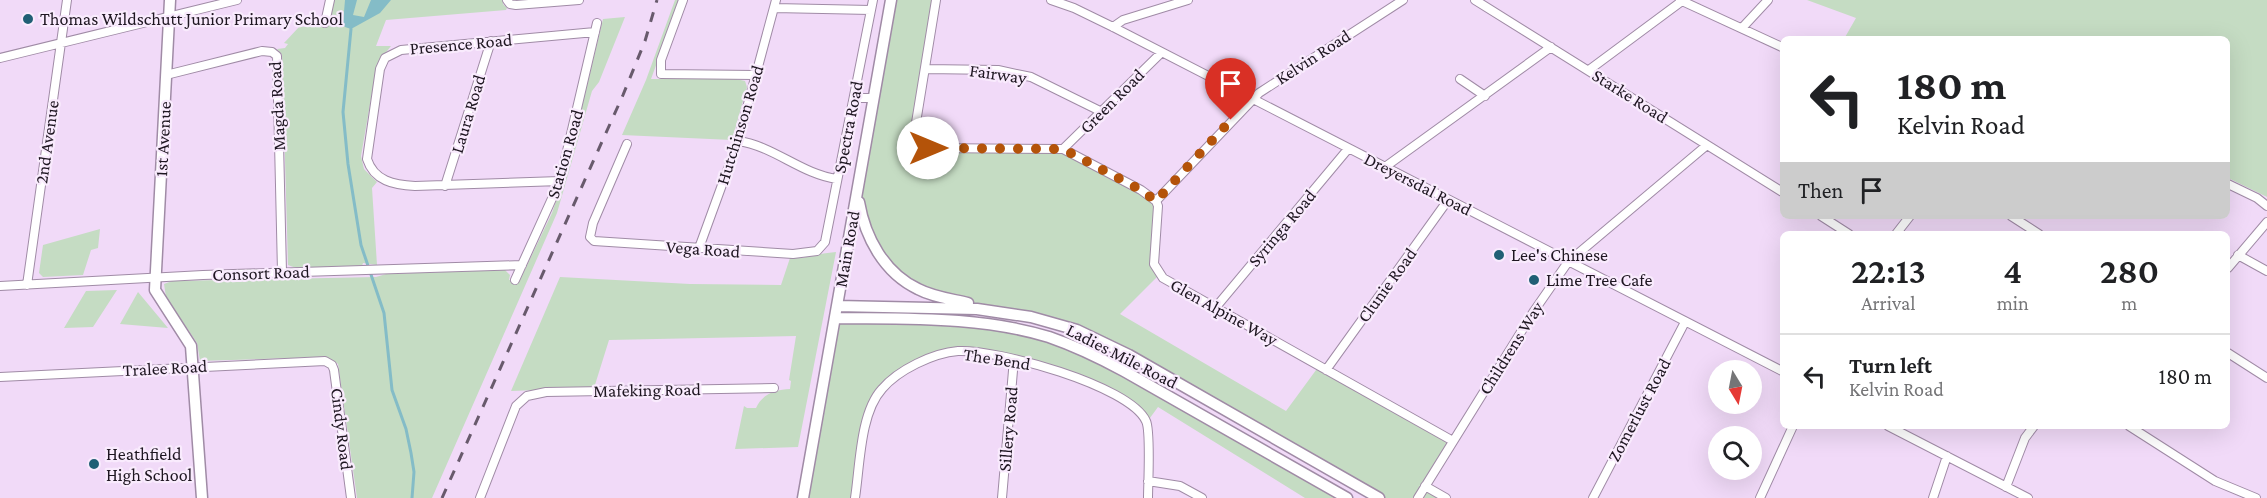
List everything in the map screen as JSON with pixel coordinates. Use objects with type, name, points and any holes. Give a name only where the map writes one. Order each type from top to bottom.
[{"type":"main road","name":"1st Avenue","points":[[155,278],[170,0]]},
{"type":"main road","name":"Main Road","points":[[803,498],[891,0]]},
{"type":"main road","points":[[858,182],[859,212],[865,230],[884,260],[899,277],[927,292],[1015,313]]},
{"type":"main road","points":[[155,278],[157,294],[189,340],[202,498]]},
{"type":"main road","name":"Ladies Mile Road","points":[[837,306],[958,307],[1015,313],[1063,325],[1099,340],[1379,498]]},
{"type":"main road","name":"Ladies Mile Road","points":[[836,318],[973,321],[1012,327],[1066,342],[1125,371],[1347,498]]},
{"type":"street","name":"2nd Avenue","points":[[27,285],[66,0]]},
{"type":"street","points":[[0,58],[237,0]]},
{"type":"street","points":[[325,23],[330,0]]},
{"type":"street","points":[[507,1],[522,5],[579,0]]},
{"type":"street","points":[[684,0],[661,60],[660,72],[666,75],[754,75]]},
{"type":"street","name":"Spectra Road","points":[[817,251],[825,242],[873,0]]},
{"type":"street","points":[[936,0],[914,135],[917,144],[928,148],[1063,149],[1141,190],[1156,201]]},
{"type":"street","name":"Dreyersdal Road","points":[[1051,0],[1074,8],[1113,27],[1780,370]]},
{"type":"street","points":[[1113,27],[1123,20],[1188,0]]},
{"type":"street","name":"Kelvin Road","points":[[1156,201],[1252,99],[1403,0]]},
{"type":"street","name":"Starke Road","points":[[1475,0],[1780,191]]},
{"type":"street","points":[[1589,70],[1681,0],[1780,46]]},
{"type":"street","points":[[1742,28],[1768,0]]},
{"type":"street","points":[[775,4],[871,10]]},
{"type":"street","name":"Hutchinson Road","points":[[699,248],[738,141],[775,4]]},
{"type":"street","name":"Station Road","points":[[515,280],[560,181],[597,23]]},
{"type":"street","name":"Presence Road","points":[[560,181],[445,186],[394,184],[375,175],[368,165],[368,147],[381,65],[385,58],[401,50],[596,32]]},
{"type":"street","name":"Laura Road","points":[[445,186],[491,41]]},
{"type":"street","points":[[1385,167],[1551,47]]},
{"type":"street","name":"Magda Road","points":[[166,75],[262,51],[272,52],[277,56],[282,272]]},
{"type":"street","name":"Green Road","points":[[1063,149],[1161,53]]},
{"type":"street","name":"Fairway","points":[[925,69],[990,70],[1031,77],[1100,111]]},
{"type":"street","points":[[1460,79],[1485,96]]},
{"type":"street","points":[[854,98],[873,98]]},
{"type":"street","points":[[738,141],[759,144],[811,172],[823,177],[837,178]]},
{"type":"street","name":"Vega Road","points":[[627,144],[593,223],[590,237],[594,241],[802,255],[817,251]]},
{"type":"street","name":"Childrens Way","points":[[1418,498],[1534,310],[1568,262],[1707,145]]},
{"type":"street","name":"Syringa Road","points":[[1216,307],[1348,149]]},
{"type":"street","points":[[2230,185],[2257,198],[2267,206]]},
{"type":"street","name":"Clunie Road","points":[[1326,370],[1448,200]]},
{"type":"street","name":"Glen Alpine Way","points":[[1156,201],[1158,214],[1154,264],[1159,274],[1453,441]]},
{"type":"street","points":[[1826,219],[1844,231]]},
{"type":"street","points":[[1898,231],[1908,219]]},
{"type":"street","points":[[2016,219],[2034,231]]},
{"type":"street","points":[[2230,265],[2267,222]]},
{"type":"street","points":[[2238,255],[2267,272]]},
{"type":"street","name":"Consort Road","points":[[0,286],[282,272],[522,265]]},
{"type":"street","name":"Zomerlust Road","points":[[1593,498],[1685,322]]},
{"type":"street","name":"The Bend","points":[[855,498],[869,412],[883,387],[941,354],[972,352],[1014,359],[1052,369],[1133,404],[1144,414],[1147,422],[1148,481]]},
{"type":"street","points":[[2230,354],[2267,378]]},
{"type":"street","name":"Sillery Road","points":[[1002,498],[1014,359]]},
{"type":"street","name":"Tralee Road","points":[[0,377],[319,360],[329,363]]},
{"type":"street","name":"Cindy Road","points":[[329,363],[334,370],[351,498]]},
{"type":"street","name":"Mafeking Road","points":[[480,498],[520,400],[527,396],[546,392],[774,388]]},
{"type":"street","points":[[1760,498],[1792,429]]},
{"type":"street","points":[[1894,429],[2028,498]]},
{"type":"street","points":[[2006,487],[2025,438],[2032,429]]},
{"type":"street","points":[[2133,429],[2215,481],[2256,498]]},
{"type":"street","points":[[1933,498],[1947,456]]},
{"type":"street","points":[[1148,498],[1148,481],[1180,486],[1202,498]]},
{"type":"street","points":[[1425,486],[1446,498]]},
{"type":"shaded area","points":[[334,0],[503,0],[507,8],[506,10],[386,20],[376,46],[391,46],[377,64],[361,156],[364,169],[377,182],[372,188],[377,265],[363,263],[362,266],[296,268],[288,265],[282,55],[277,49],[285,48],[288,44],[284,43],[299,27],[328,25]]},
{"type":"shaded area","points":[[345,0],[357,0],[353,15],[364,17],[371,0],[391,0],[380,13],[351,29],[343,24]]},
{"type":"shaded area","points":[[675,0],[680,0],[651,79],[736,79],[745,81],[747,87],[732,140],[622,135],[646,80]]},
{"type":"shaded area","points":[[891,0],[936,0],[914,135],[917,144],[1063,149],[1156,201],[1154,257],[1159,275],[1120,314],[1286,411],[1319,366],[1453,441],[1426,486],[1446,498],[1379,498],[1099,340],[927,292],[888,265],[858,199]]},
{"type":"shaded area","points":[[1807,0],[2267,0],[2267,197],[2230,179],[2230,36],[1846,36],[1856,18]]},
{"type":"shaded area","points":[[625,17],[599,82],[592,91],[557,213],[432,498],[357,498],[338,364],[323,357],[200,361],[197,343],[166,297],[164,284],[172,281],[376,277],[386,274],[505,270],[510,275],[509,280],[520,280],[552,213],[567,169],[603,19]]},
{"type":"shaded area","points":[[100,229],[98,248],[91,250],[83,275],[43,277],[39,273],[43,245]]},
{"type":"shaded area","points":[[836,252],[798,447],[735,449],[744,406],[756,408],[770,393],[790,389],[791,381],[789,380],[796,336],[609,340],[594,388],[511,391],[560,277],[690,284],[781,285],[790,258]]},
{"type":"shaded area","points":[[117,290],[93,327],[64,328],[86,291]]},
{"type":"shaded area","points":[[138,292],[168,328],[120,324]]},
{"type":"shaded area","points":[[836,318],[949,319],[1066,342],[1347,498],[1305,498],[1158,407],[1147,422],[1123,398],[1014,359],[951,352],[901,375],[872,403],[855,498],[805,498]]},
{"type":"waterway","points":[[351,29],[343,112],[348,164],[361,245],[384,313],[392,390],[406,429],[411,453],[414,472],[412,498]]},
{"type":"railway","points":[[442,498],[623,95],[645,41],[657,0]]},
{"type":"place","name":"Thomas Wildschutt Junior Primary School","points":[[28,19]]},
{"type":"place","name":"Lee's Chinese","points":[[1499,255]]},
{"type":"place","name":"Lime Tree Cafe","points":[[1534,280]]},
{"type":"place","name":"Heathfield High School","points":[[94,464]]},
{"type":"route","points":[[928,148],[1063,149],[1149,194],[1156,201],[1231,120]]}]
